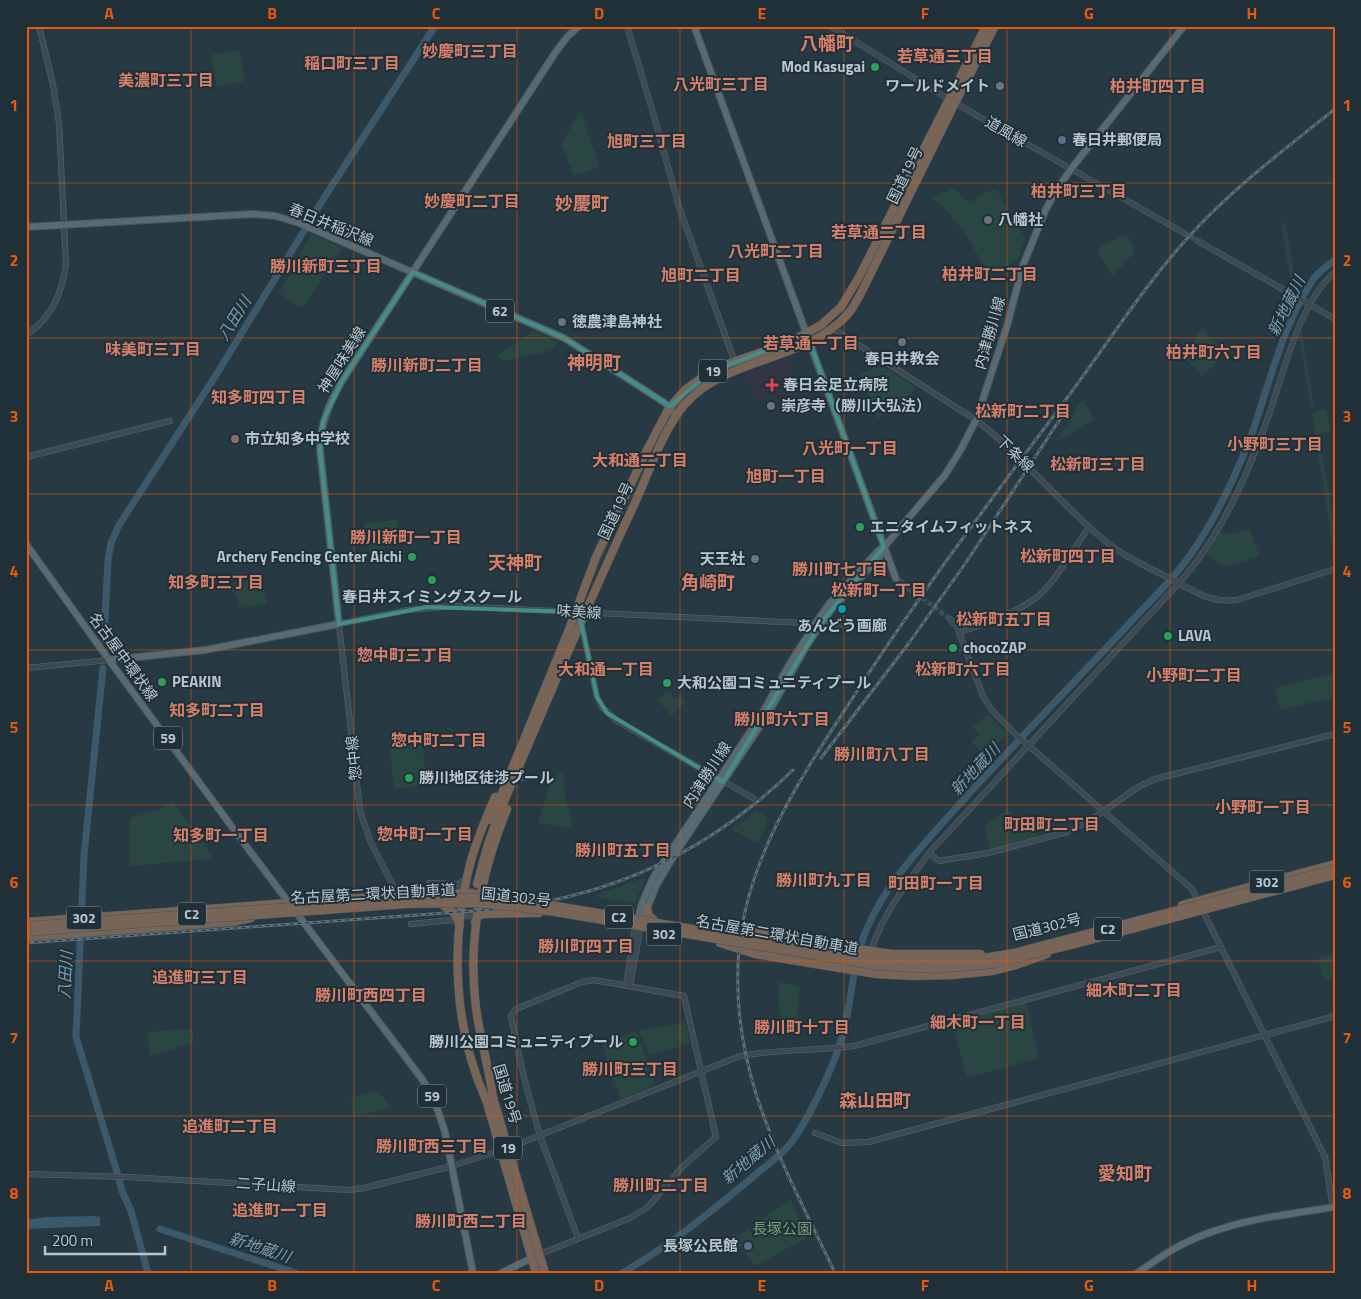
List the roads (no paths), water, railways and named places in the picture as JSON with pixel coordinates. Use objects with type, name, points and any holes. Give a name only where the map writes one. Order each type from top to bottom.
[{"type":"highway","name":"国道19号","points":[[535,721],[676,416],[688,401],[702,389],[738,371],[810,342],[832,328],[855,304],[913,191],[986,26]]},
{"type":"highway","name":"国道19号","points":[[472,894],[493,830],[568,632],[574,611],[623,499],[669,408],[697,380],[734,362],[788,343],[807,334],[830,319],[848,298],[952,101],[995,26]]},
{"type":"highway","points":[[466,921],[472,894],[521,778],[535,721]]},
{"type":"highway","points":[[490,1099],[480,1087],[462,1041],[454,970],[472,894],[478,841],[499,782],[535,721]]},
{"type":"highway","name":"国道302号","points":[[140,912],[182,911],[451,893],[494,895],[545,901],[867,955],[924,960],[981,956],[1061,938],[1335,864]]},
{"type":"highway","name":"名古屋第二環状自動車道","points":[[26,935],[366,907],[457,903],[555,912],[879,966],[912,969],[952,968],[993,964],[1335,869]]},
{"type":"highway","name":"名古屋第二環状自動車道","points":[[26,926],[395,898],[490,898],[544,904],[878,960],[911,963],[952,962],[990,958],[1074,941],[1335,875]]},
{"type":"highway","points":[[472,894],[486,890],[494,895]]},
{"type":"highway","name":"国道302号","points":[[26,935],[444,906],[472,894],[515,910],[816,959],[826,959],[849,952]]},
{"type":"highway","points":[[444,906],[466,921]]},
{"type":"highway","points":[[647,908],[648,916],[653,919]]},
{"type":"highway","points":[[26,918],[140,912]]},
{"type":"highway","name":"302","points":[[26,922],[140,912]]},
{"type":"highway","points":[[466,921],[483,914],[539,913]]},
{"type":"highway","name":"国道19号","points":[[466,921],[463,965],[465,1005],[472,1042],[490,1099],[536,1273]]},
{"type":"highway","points":[[26,935],[137,928]]},
{"type":"highway","points":[[715,930],[734,929],[892,954],[968,955],[1012,951],[1074,941]]},
{"type":"highway","points":[[720,943],[755,954],[884,975],[912,976],[953,975],[992,971],[1008,967],[1074,941]]},
{"type":"highway","name":"国道19号","points":[[504,1150],[545,1273]]},
{"type":"main road","name":"神屋味美線","points":[[339,624],[320,450],[323,422],[331,400],[555,53],[567,37],[579,26]]},
{"type":"main road","points":[[694,26],[896,579]]},
{"type":"main road","name":"内津勝川線","points":[[640,917],[647,908],[656,886],[765,709],[789,665],[830,604],[878,551],[884,547],[945,475],[960,451],[976,420],[1007,326],[1023,265],[1046,209],[1071,169],[1184,26]]},
{"type":"main road","name":"春日井稲沢線","points":[[26,227],[253,214],[276,216],[302,224],[564,338],[640,386],[664,403],[676,416]]},
{"type":"main road","name":"名古屋中環状線","points":[[26,544],[288,903],[422,1079],[434,1099],[440,1114],[473,1273]]},
{"type":"main road","points":[[109,660],[206,650],[339,624]]},
{"type":"main road","name":"内津勝川線","points":[[638,929],[651,881],[721,781]]},
{"type":"main road","points":[[1137,1273],[1183,1244],[1222,1228],[1273,1217],[1334,1208]]},
{"type":"main road","points":[[501,1273],[540,1254]]},
{"type":"street","points":[[26,335],[35,330],[49,314],[64,282],[66,264],[59,123],[53,85],[39,26]]},
{"type":"street","points":[[627,26],[679,207],[738,371]]},
{"type":"street","name":"道風線","points":[[830,26],[952,101],[1184,233]]},
{"type":"street","points":[[1198,241],[1335,319]]},
{"type":"street","points":[[873,945],[885,918],[929,853],[1177,582],[1191,570],[1236,495],[1266,423],[1297,332],[1310,305],[1321,286],[1335,272]]},
{"type":"street","name":"下条線","points":[[832,328],[976,420],[999,438],[1089,527],[1117,550],[1177,582]]},
{"type":"street","points":[[26,457],[170,421]]},
{"type":"street","points":[[959,633],[1009,612],[1035,598],[1049,585],[1089,527]]},
{"type":"street","points":[[1177,582],[1206,597],[1226,601],[1248,597],[1335,569]]},
{"type":"street","points":[[896,579],[916,593]]},
{"type":"street","name":"味美線","points":[[339,624],[427,607],[472,606],[847,624]]},
{"type":"street","points":[[574,611],[581,622],[597,697],[607,713],[616,721],[753,798]]},
{"type":"street","points":[[950,619],[959,633],[991,709],[1012,731],[1190,887],[1325,1157],[1334,1208]]},
{"type":"street","name":"惣中線","points":[[339,624],[360,811],[371,843],[392,886]]},
{"type":"street","points":[[26,668],[109,660]]},
{"type":"street","points":[[929,853],[939,861],[988,853],[1067,832],[1091,820],[1138,787],[1155,779],[1335,734]]},
{"type":"street","points":[[430,884],[459,884],[472,894]]},
{"type":"street","points":[[411,924],[451,920],[455,922],[466,921]]},
{"type":"street","points":[[628,986],[638,929]]},
{"type":"street","name":"二子山線","points":[[26,1174],[126,1177],[350,1190],[364,1188],[452,1166],[504,1150],[740,1056],[756,1053],[828,1050],[847,1047],[1221,947]]},
{"type":"street","points":[[540,1254],[630,1218],[648,1207],[683,1166],[716,1137],[684,996],[588,980],[512,1012],[511,1016],[522,1074],[540,1136],[578,1238]]},
{"type":"street","points":[[815,1133],[842,1143],[868,1142],[1335,1016]]},
{"type":"waterway","name":"八田川","points":[[104,640],[108,560],[111,543],[119,525],[218,372],[324,198],[435,26]]},
{"type":"waterway","name":"新地蔵川","points":[[858,955],[874,913],[885,894],[913,857],[942,823],[1160,591],[1178,571],[1202,538],[1239,466],[1294,313],[1315,277],[1335,260]]},
{"type":"waterway","name":"八田川","points":[[103,668],[84,856],[76,1037],[122,1191],[131,1211],[148,1273]]},
{"type":"waterway","points":[[169,849],[181,831]]},
{"type":"waterway","name":"新地蔵川","points":[[622,1273],[690,1227],[783,1152],[791,1143],[812,1108],[836,1055],[843,1034],[856,965]]},
{"type":"waterway","name":"新地蔵川","points":[[160,1229],[296,1273]]},
{"type":"tunnel","points":[[1184,233],[1198,241]]},
{"type":"tunnel","points":[[916,593],[950,619]]},
{"type":"tunnel","points":[[465,919],[471,884]]},
{"type":"tunnel","points":[[471,919],[474,898]]},
{"type":"railway","points":[[835,1273],[797,1195],[764,1118],[751,1078],[742,1037],[738,995],[739,950],[744,915],[753,882],[765,850],[796,787],[814,757],[901,625],[1157,275],[1193,232],[1226,199],[1335,109]]},
{"type":"railway","points":[[821,758],[909,643],[967,561],[1064,413]]},
{"type":"railway","points":[[26,943],[487,910],[531,904],[574,895],[614,883],[653,867],[690,848],[726,826],[760,800],[793,770]]},
{"type":"place","name":"Mod Kasugai","points":[[875,67]]},
{"type":"place","name":"ワールドメイト","points":[[1000,86]]},
{"type":"place","name":"春日井郵便局","points":[[1062,140]]},
{"type":"place","name":"八幡社","points":[[988,220]]},
{"type":"place","name":"徳農津島神社","points":[[562,322]]},
{"type":"place","name":"春日井教会","points":[[902,342]]},
{"type":"place","name":"春日会足立病院","points":[[772,385]]},
{"type":"place","name":"崇彦寺（勝川大弘法）","points":[[771,406]]},
{"type":"place","name":"市立知多中学校","points":[[235,439]]},
{"type":"place","name":"エニタイムフィットネス","points":[[860,527]]},
{"type":"place","name":"Archery Fencing Center Aichi","points":[[412,557]]},
{"type":"place","name":"天王社","points":[[755,559]]},
{"type":"place","name":"春日井スイミングスクール","points":[[432,580]]},
{"type":"place","name":"あんどう画廊","points":[[842,609]]},
{"type":"place","name":"LAVA","points":[[1168,636]]},
{"type":"place","name":"chocoZAP","points":[[953,648]]},
{"type":"place","name":"PEAKIN","points":[[162,682]]},
{"type":"place","name":"大和公園コミュニティプール","points":[[667,683]]},
{"type":"place","name":"勝川地区徒渉プール","points":[[409,778]]},
{"type":"place","name":"勝川公園コミュニティプール","points":[[633,1042]]},
{"type":"place","name":"長塚公民館","points":[[748,1246]]},
{"type":"district","name":"八幡町","points":[[827,44]]},
{"type":"district","name":"妙慶町三丁目","points":[[470,51]]},
{"type":"district","name":"若草通三丁目","points":[[945,56]]},
{"type":"district","name":"稲口町三丁目","points":[[352,63]]},
{"type":"district","name":"美濃町三丁目","points":[[166,80]]},
{"type":"district","name":"八光町三丁目","points":[[721,84]]},
{"type":"district","name":"柏井町四丁目","points":[[1158,86]]},
{"type":"district","name":"旭町三丁目","points":[[647,141]]},
{"type":"district","name":"柏井町三丁目","points":[[1079,191]]},
{"type":"district","name":"妙慶町二丁目","points":[[472,201]]},
{"type":"district","name":"妙慶町","points":[[582,204]]},
{"type":"district","name":"若草通二丁目","points":[[879,232]]},
{"type":"district","name":"八光町二丁目","points":[[776,251]]},
{"type":"district","name":"勝川新町三丁目","points":[[326,266]]},
{"type":"district","name":"柏井町二丁目","points":[[990,274]]},
{"type":"district","name":"旭町二丁目","points":[[701,275]]},
{"type":"district","name":"若草通一丁目","points":[[811,343]]},
{"type":"district","name":"味美町三丁目","points":[[153,349]]},
{"type":"district","name":"柏井町六丁目","points":[[1214,352]]},
{"type":"district","name":"神明町","points":[[594,363]]},
{"type":"district","name":"勝川新町二丁目","points":[[427,365]]},
{"type":"district","name":"知多町四丁目","points":[[259,397]]},
{"type":"district","name":"松新町二丁目","points":[[1023,411]]},
{"type":"district","name":"小野町三丁目","points":[[1275,444]]},
{"type":"district","name":"八光町一丁目","points":[[850,448]]},
{"type":"district","name":"大和通二丁目","points":[[640,460]]},
{"type":"district","name":"松新町三丁目","points":[[1098,464]]},
{"type":"district","name":"旭町一丁目","points":[[786,476]]},
{"type":"district","name":"勝川新町一丁目","points":[[406,537]]},
{"type":"district","name":"松新町四丁目","points":[[1068,556]]},
{"type":"district","name":"天神町","points":[[515,563]]},
{"type":"district","name":"勝川町七丁目","points":[[840,569]]},
{"type":"district","name":"知多町三丁目","points":[[216,582]]},
{"type":"district","name":"角崎町","points":[[708,583]]},
{"type":"district","name":"松新町一丁目","points":[[879,590]]},
{"type":"district","name":"松新町五丁目","points":[[1004,619]]},
{"type":"district","name":"惣中町三丁目","points":[[405,655]]},
{"type":"district","name":"大和通一丁目","points":[[606,669]]},
{"type":"district","name":"松新町六丁目","points":[[963,669]]},
{"type":"district","name":"小野町二丁目","points":[[1194,675]]},
{"type":"district","name":"知多町二丁目","points":[[217,710]]},
{"type":"district","name":"勝川町六丁目","points":[[782,719]]},
{"type":"district","name":"惣中町二丁目","points":[[439,740]]},
{"type":"district","name":"勝川町八丁目","points":[[882,754]]},
{"type":"district","name":"小野町一丁目","points":[[1263,807]]},
{"type":"district","name":"町田町二丁目","points":[[1052,824]]},
{"type":"district","name":"惣中町一丁目","points":[[425,834]]},
{"type":"district","name":"知多町一丁目","points":[[221,835]]},
{"type":"district","name":"勝川町五丁目","points":[[623,850]]},
{"type":"district","name":"勝川町九丁目","points":[[824,880]]},
{"type":"district","name":"町田町一丁目","points":[[936,883]]},
{"type":"district","name":"勝川町四丁目","points":[[586,946]]},
{"type":"district","name":"追進町三丁目","points":[[200,977]]},
{"type":"district","name":"細木町二丁目","points":[[1134,990]]},
{"type":"district","name":"勝川町西四丁目","points":[[371,995]]},
{"type":"district","name":"細木町一丁目","points":[[978,1022]]},
{"type":"district","name":"勝川町十丁目","points":[[802,1027]]},
{"type":"district","name":"勝川町三丁目","points":[[630,1069]]},
{"type":"district","name":"森山田町","points":[[875,1101]]},
{"type":"district","name":"追進町二丁目","points":[[230,1126]]},
{"type":"district","name":"勝川町西三丁目","points":[[432,1146]]},
{"type":"district","name":"愛知町","points":[[1125,1174]]},
{"type":"district","name":"勝川町二丁目","points":[[661,1185]]},
{"type":"district","name":"追進町一丁目","points":[[280,1210]]},
{"type":"district","name":"勝川町西二丁目","points":[[471,1221]]},
{"type":"park label","name":"長塚公園","points":[[782,1229]]}]
